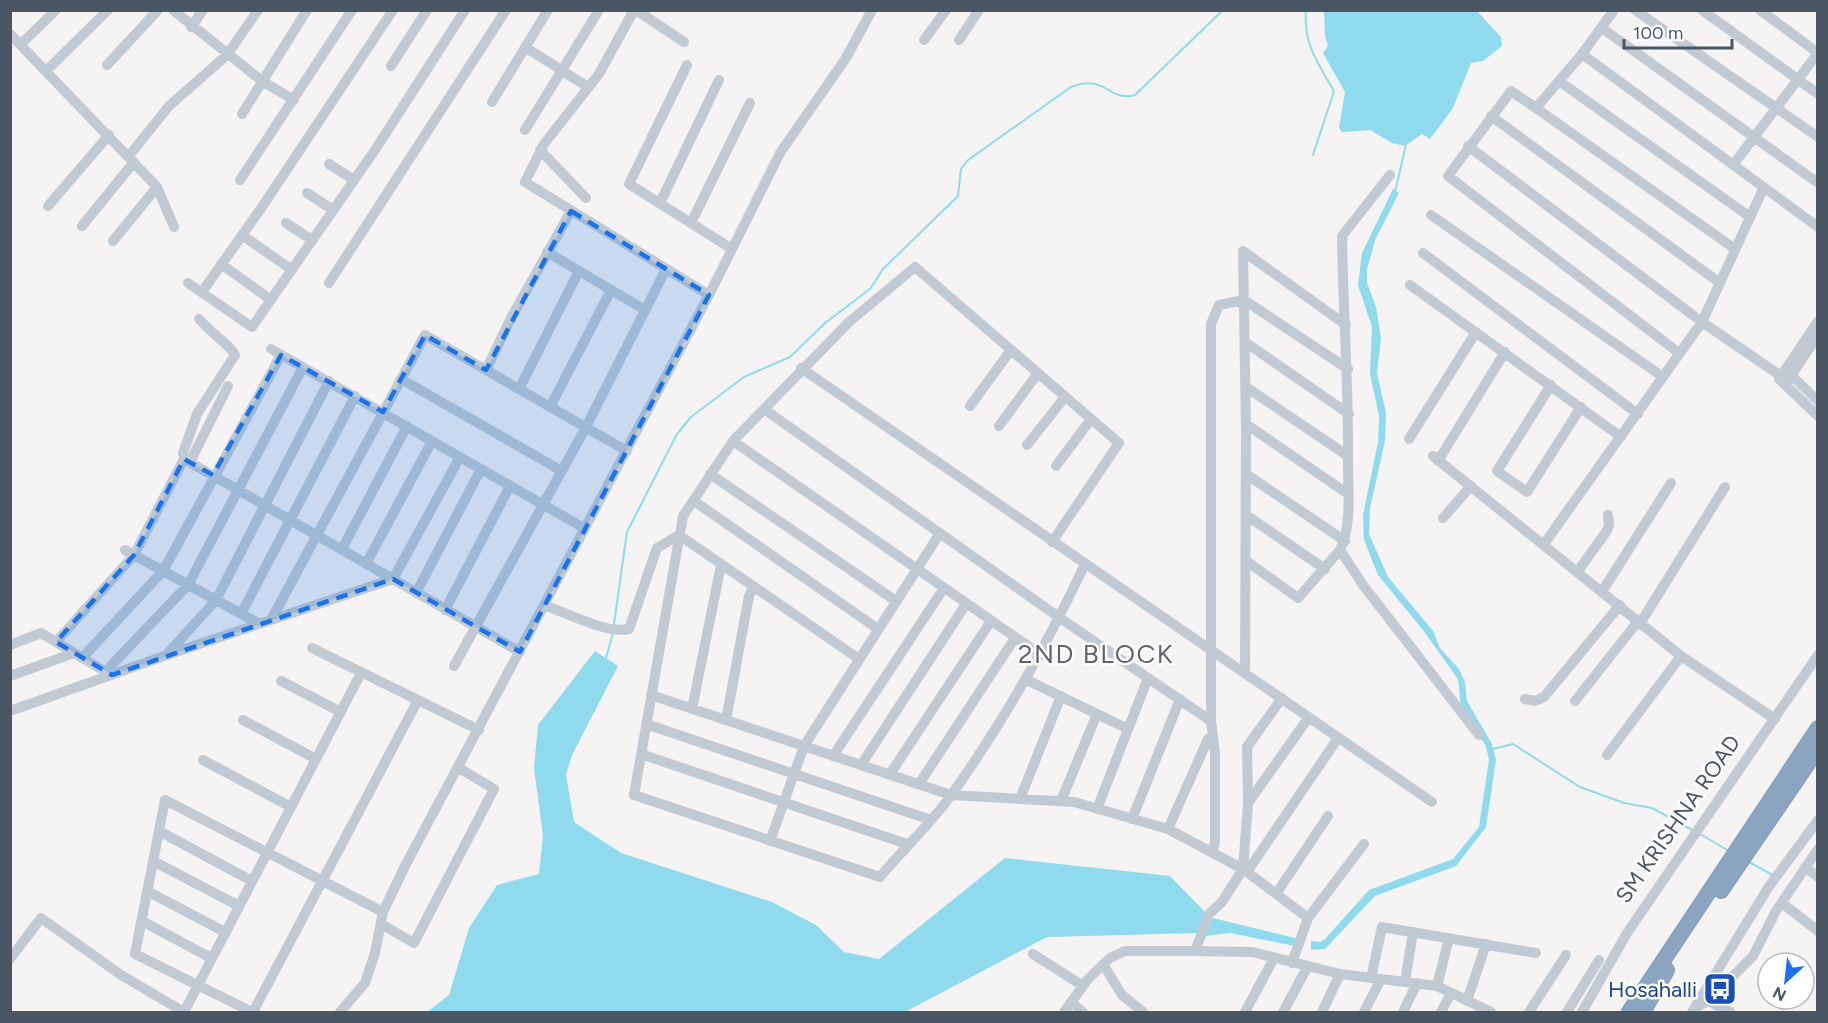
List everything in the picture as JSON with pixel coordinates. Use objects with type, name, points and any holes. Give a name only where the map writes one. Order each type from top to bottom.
[{"type":"highway","points":[[1643,1012],[1818,728]]},
{"type":"highway","points":[[1629,1012],[1768,812],[1818,749]]},
{"type":"street","points":[[21,44],[56,10]]},
{"type":"street","points":[[47,70],[108,10]]},
{"type":"street","points":[[107,65],[158,10]]},
{"type":"street","points":[[172,10],[262,81],[294,100]]},
{"type":"street","points":[[191,27],[203,10]]},
{"type":"street","points":[[82,226],[170,106],[227,54],[258,10]]},
{"type":"street","points":[[242,114],[307,10]]},
{"type":"street","points":[[240,180],[352,10]]},
{"type":"street","points":[[202,292],[393,10]]},
{"type":"street","points":[[391,66],[427,10]]},
{"type":"street","points":[[188,283],[252,327],[354,180],[465,10]]},
{"type":"street","points":[[329,283],[506,10]]},
{"type":"street","points":[[492,102],[548,10]]},
{"type":"street","points":[[525,130],[599,10]]},
{"type":"street","points":[[684,42],[635,10],[588,87],[540,150],[525,182],[709,295]]},
{"type":"street","points":[[340,1012],[365,983],[383,912],[405,866],[627,451],[780,153],[846,58],[872,10]]},
{"type":"street","points":[[924,40],[946,10]]},
{"type":"street","points":[[959,40],[980,10]]},
{"type":"street","points":[[1536,108],[1582,54],[1614,10]]},
{"type":"street","points":[[1635,10],[1818,137]]},
{"type":"street","points":[[1702,10],[1818,94]]},
{"type":"street","points":[[1733,165],[1818,53],[1760,10]]},
{"type":"street","points":[[1602,28],[1818,183]]},
{"type":"street","points":[[10,34],[157,187],[174,227]]},
{"type":"street","points":[[525,47],[588,87]]},
{"type":"street","points":[[1582,54],[1818,227]]},
{"type":"street","points":[[687,65],[629,184],[732,249]]},
{"type":"street","points":[[660,203],[719,80]]},
{"type":"street","points":[[1559,81],[1750,217]]},
{"type":"street","points":[[1679,353],[1448,176],[1511,91],[1736,249]]},
{"type":"street","points":[[691,223],[750,103]]},
{"type":"street","points":[[1491,116],[1720,283]]},
{"type":"street","points":[[48,206],[109,135]]},
{"type":"street","points":[[1468,146],[1702,322],[1818,401]]},
{"type":"street","points":[[540,150],[586,198]]},
{"type":"street","points":[[328,164],[354,180]]},
{"type":"street","points":[[1245,560],[1298,598],[1343,546],[1348,494],[1349,414],[1342,237],[1390,175]]},
{"type":"street","points":[[113,241],[157,187]]},
{"type":"street","points":[[1544,544],[1702,322],[1764,188]]},
{"type":"street","points":[[308,194],[333,210]]},
{"type":"street","points":[[486,370],[547,252],[571,211]]},
{"type":"street","points":[[1431,215],[1663,377]]},
{"type":"street","points":[[286,223],[312,240]]},
{"type":"street","points":[[242,235],[292,270]]},
{"type":"street","points":[[1245,672],[1246,387],[1243,251],[1346,325]]},
{"type":"street","points":[[547,252],[645,310]]},
{"type":"street","points":[[1423,254],[1638,414]]},
{"type":"street","points":[[221,264],[271,300]]},
{"type":"street","points":[[1052,542],[1119,443],[915,267],[849,322],[801,368],[733,441],[683,516],[634,795],[880,877],[951,795],[1027,680],[1085,564]]},
{"type":"street","points":[[454,666],[586,428],[666,269]]},
{"type":"street","points":[[519,389],[579,271]]},
{"type":"street","points":[[1410,285],[1622,437]]},
{"type":"street","points":[[549,406],[611,290]]},
{"type":"street","points":[[1213,850],[1215,842],[1211,721],[1210,324],[1219,305],[1244,300],[1347,369]]},
{"type":"street","points":[[199,319],[214,336],[233,350],[235,355],[197,414],[183,453],[187,461],[239,488],[520,652]]},
{"type":"street","points":[[1785,377],[1818,321]]},
{"type":"street","points":[[1409,439],[1476,332]]},
{"type":"street","points":[[271,620],[424,335],[627,451]]},
{"type":"street","points":[[1785,377],[1818,335]]},
{"type":"street","points":[[1245,342],[1349,414]]},
{"type":"street","points":[[970,406],[1011,350]]},
{"type":"street","points":[[10,676],[78,655],[163,571],[276,352],[584,528]]},
{"type":"street","points":[[1504,352],[1436,458],[1603,590],[1682,656],[1775,719]]},
{"type":"street","points":[[109,673],[188,585],[303,367]]},
{"type":"street","points":[[801,368],[1052,542],[1212,648],[1432,802]]},
{"type":"street","points":[[999,426],[1038,373]]},
{"type":"street","points":[[1785,377],[1818,416]]},
{"type":"street","points":[[401,379],[562,471]]},
{"type":"street","points":[[167,655],[216,600],[329,381]]},
{"type":"street","points":[[1551,385],[1497,471],[1527,492],[1581,407]]},
{"type":"street","points":[[56,642],[130,552],[187,461],[228,386]]},
{"type":"street","points":[[1246,387],[1348,456]]},
{"type":"street","points":[[241,614],[355,396]]},
{"type":"street","points":[[1027,446],[1065,397]]},
{"type":"street","points":[[764,409],[1060,618],[1211,721]]},
{"type":"street","points":[[1056,466],[1091,419]]},
{"type":"street","points":[[1246,424],[1348,494]]},
{"type":"street","points":[[342,549],[407,426]]},
{"type":"street","points":[[366,564],[432,441]]},
{"type":"street","points":[[733,441],[1041,656]]},
{"type":"street","points":[[10,711],[109,673],[393,579],[460,457]]},
{"type":"street","points":[[416,593],[481,469]]},
{"type":"street","points":[[710,474],[896,602]]},
{"type":"street","points":[[1246,474],[1343,546],[1363,585],[1479,735]]},
{"type":"street","points":[[1603,590],[1671,483]]},
{"type":"street","points":[[445,610],[510,486]]},
{"type":"street","points":[[1443,518],[1471,486]]},
{"type":"street","points":[[1575,701],[1640,621],[1725,487]]},
{"type":"street","points":[[694,501],[878,629]]},
{"type":"street","points":[[1246,515],[1325,568]]},
{"type":"street","points":[[1578,571],[1606,532],[1609,526],[1608,515]]},
{"type":"street","points":[[770,841],[804,746],[940,533]]},
{"type":"street","points":[[544,605],[613,629],[629,629],[657,548],[679,535]]},
{"type":"street","points":[[679,535],[859,659]]},
{"type":"street","points":[[130,552],[258,623]]},
{"type":"street","points":[[692,709],[721,565]]},
{"type":"street","points":[[726,720],[749,596],[753,588]]},
{"type":"street","points":[[833,756],[944,588]]},
{"type":"street","points":[[861,765],[966,604]]},
{"type":"street","points":[[1526,699],[1535,701],[1544,698],[1620,605]]},
{"type":"street","points":[[890,774],[991,621]]},
{"type":"street","points":[[10,645],[40,633],[109,673]]},
{"type":"street","points":[[919,784],[1015,638]]},
{"type":"street","points":[[312,648],[479,730]]},
{"type":"street","name":"SM KRISHNA ROAD","points":[[1582,1012],[1627,933],[1704,817],[1818,655]]},
{"type":"street","points":[[1607,755],[1682,656]]},
{"type":"street","points":[[10,958],[41,918],[121,975],[184,1012],[362,672]]},
{"type":"street","points":[[1097,809],[1148,678]]},
{"type":"street","points":[[1027,680],[1128,729]]},
{"type":"street","points":[[281,681],[341,712]]},
{"type":"street","points":[[651,695],[951,795],[1061,801],[1168,829],[1213,850],[1245,870],[1308,918]]},
{"type":"street","points":[[1020,799],[1061,696]]},
{"type":"street","points":[[1245,870],[1248,803],[1247,747],[1282,698]]},
{"type":"street","points":[[1132,819],[1180,699]]},
{"type":"street","points":[[383,912],[321,880],[267,852],[165,800],[135,954],[252,1012],[321,880],[418,700]]},
{"type":"street","points":[[1061,801],[1097,714]]},
{"type":"street","points":[[1248,803],[1309,717]]},
{"type":"street","points":[[243,720],[316,759]]},
{"type":"street","points":[[646,724],[931,820]]},
{"type":"street","points":[[1168,829],[1208,739],[1213,738]]},
{"type":"street","points":[[1195,951],[1209,914],[1222,902],[1338,738]]},
{"type":"street","points":[[641,754],[907,844]]},
{"type":"street","points":[[203,760],[291,807]]},
{"type":"street","points":[[381,924],[414,943],[494,789],[459,768]]},
{"type":"street","points":[[1276,894],[1328,816]]},
{"type":"street","points":[[1691,1011],[1768,888],[1818,820]]},
{"type":"street","points":[[159,831],[252,881]]},
{"type":"street","points":[[1292,963],[1308,918],[1364,844]]},
{"type":"street","points":[[1691,1011],[1708,1001],[1753,956],[1782,903],[1818,849]]},
{"type":"street","points":[[153,861],[239,906]]},
{"type":"street","points":[[1805,867],[1818,877]]},
{"type":"street","points":[[147,891],[225,932]]},
{"type":"street","points":[[1782,903],[1818,931]]},
{"type":"street","points":[[142,921],[211,958]]},
{"type":"street","points":[[1364,1012],[1376,978],[1382,927],[1536,953]]},
{"type":"street","points":[[1405,982],[1413,932]]},
{"type":"street","points":[[1437,986],[1449,938]]},
{"type":"street","points":[[1467,1001],[1486,944]]},
{"type":"street","points":[[1064,1012],[1103,964],[1125,951],[1195,951],[1252,952],[1340,974],[1437,986],[1491,1012]]},
{"type":"street","points":[[1033,954],[1083,986]]},
{"type":"street","points":[[1529,1012],[1566,955]]},
{"type":"street","points":[[1245,1012],[1274,958]]},
{"type":"street","points":[[1567,1012],[1599,960]]},
{"type":"street","points":[[1103,964],[1122,995],[1143,1012]]},
{"type":"street","points":[[1283,1012],[1308,966]]},
{"type":"street","points":[[1322,1012],[1340,974]]},
{"type":"street","points":[[1403,1012],[1417,983]]},
{"type":"street","points":[[1441,1012],[1451,993]]},
{"type":"street","points":[[1708,1001],[1730,1012]]},
{"type":"street","points":[[1071,1002],[1083,1012]]},
{"type":"highlighted area","points":[[571,211],[709,295],[520,652],[393,579],[112,675],[56,642],[134,555],[184,459],[213,475],[281,355],[383,412],[425,335],[486,370]]},
{"type":"water","points":[[1324,11],[1477,11],[1501,37],[1502,46],[1483,61],[1471,63],[1453,108],[1430,139],[1422,134],[1405,146],[1392,143],[1370,130],[1342,132],[1339,128],[1345,92],[1323,53],[1328,46],[1325,36]]},
{"type":"water","points":[[1393,189],[1399,193],[1376,238],[1367,269],[1367,283],[1376,307],[1381,338],[1377,373],[1386,413],[1385,441],[1370,508],[1369,534],[1388,577],[1433,631],[1440,648],[1459,669],[1465,682],[1467,701],[1492,744],[1496,760],[1486,827],[1456,866],[1375,896],[1325,949],[1311,950],[1311,941],[1320,942],[1325,939],[1369,890],[1453,859],[1479,827],[1489,760],[1486,746],[1461,708],[1458,679],[1423,630],[1378,575],[1364,540],[1363,515],[1378,442],[1379,416],[1370,374],[1372,327],[1358,285],[1362,253]]},
{"type":"water","points":[[595,651],[618,666],[572,755],[566,775],[574,822],[621,853],[772,902],[816,925],[844,952],[879,959],[1005,858],[1170,876],[1206,913],[1199,933],[1047,937],[905,1012],[427,1012],[449,995],[469,928],[497,885],[539,874],[543,836],[534,768],[538,725]]},
{"type":"water","points":[[1213,918],[1295,938],[1295,946],[1230,933],[1205,936]]},
{"type":"waterway","points":[[614,624],[627,532],[677,434],[691,417],[744,377],[790,357],[825,323],[870,289],[883,269],[958,196],[961,169],[968,160],[1071,87],[1092,83],[1119,95],[1135,95],[1223,10]]},
{"type":"waterway","points":[[1306,10],[1309,43],[1334,91],[1313,155]]},
{"type":"waterway","points":[[1395,192],[1406,145]]},
{"type":"waterway","points":[[606,658],[613,633]]},
{"type":"waterway","points":[[1493,749],[1513,744],[1580,787],[1624,803],[1652,808],[1692,830]]},
{"type":"waterway","points":[[1700,834],[1729,851]]},
{"type":"waterway","points":[[1747,861],[1771,874]]},
{"type":"place","name":"Hosahalli","points":[[1720,989]]},
{"type":"district","name":"2ND BLOCK","points":[[1096,654]]}]
